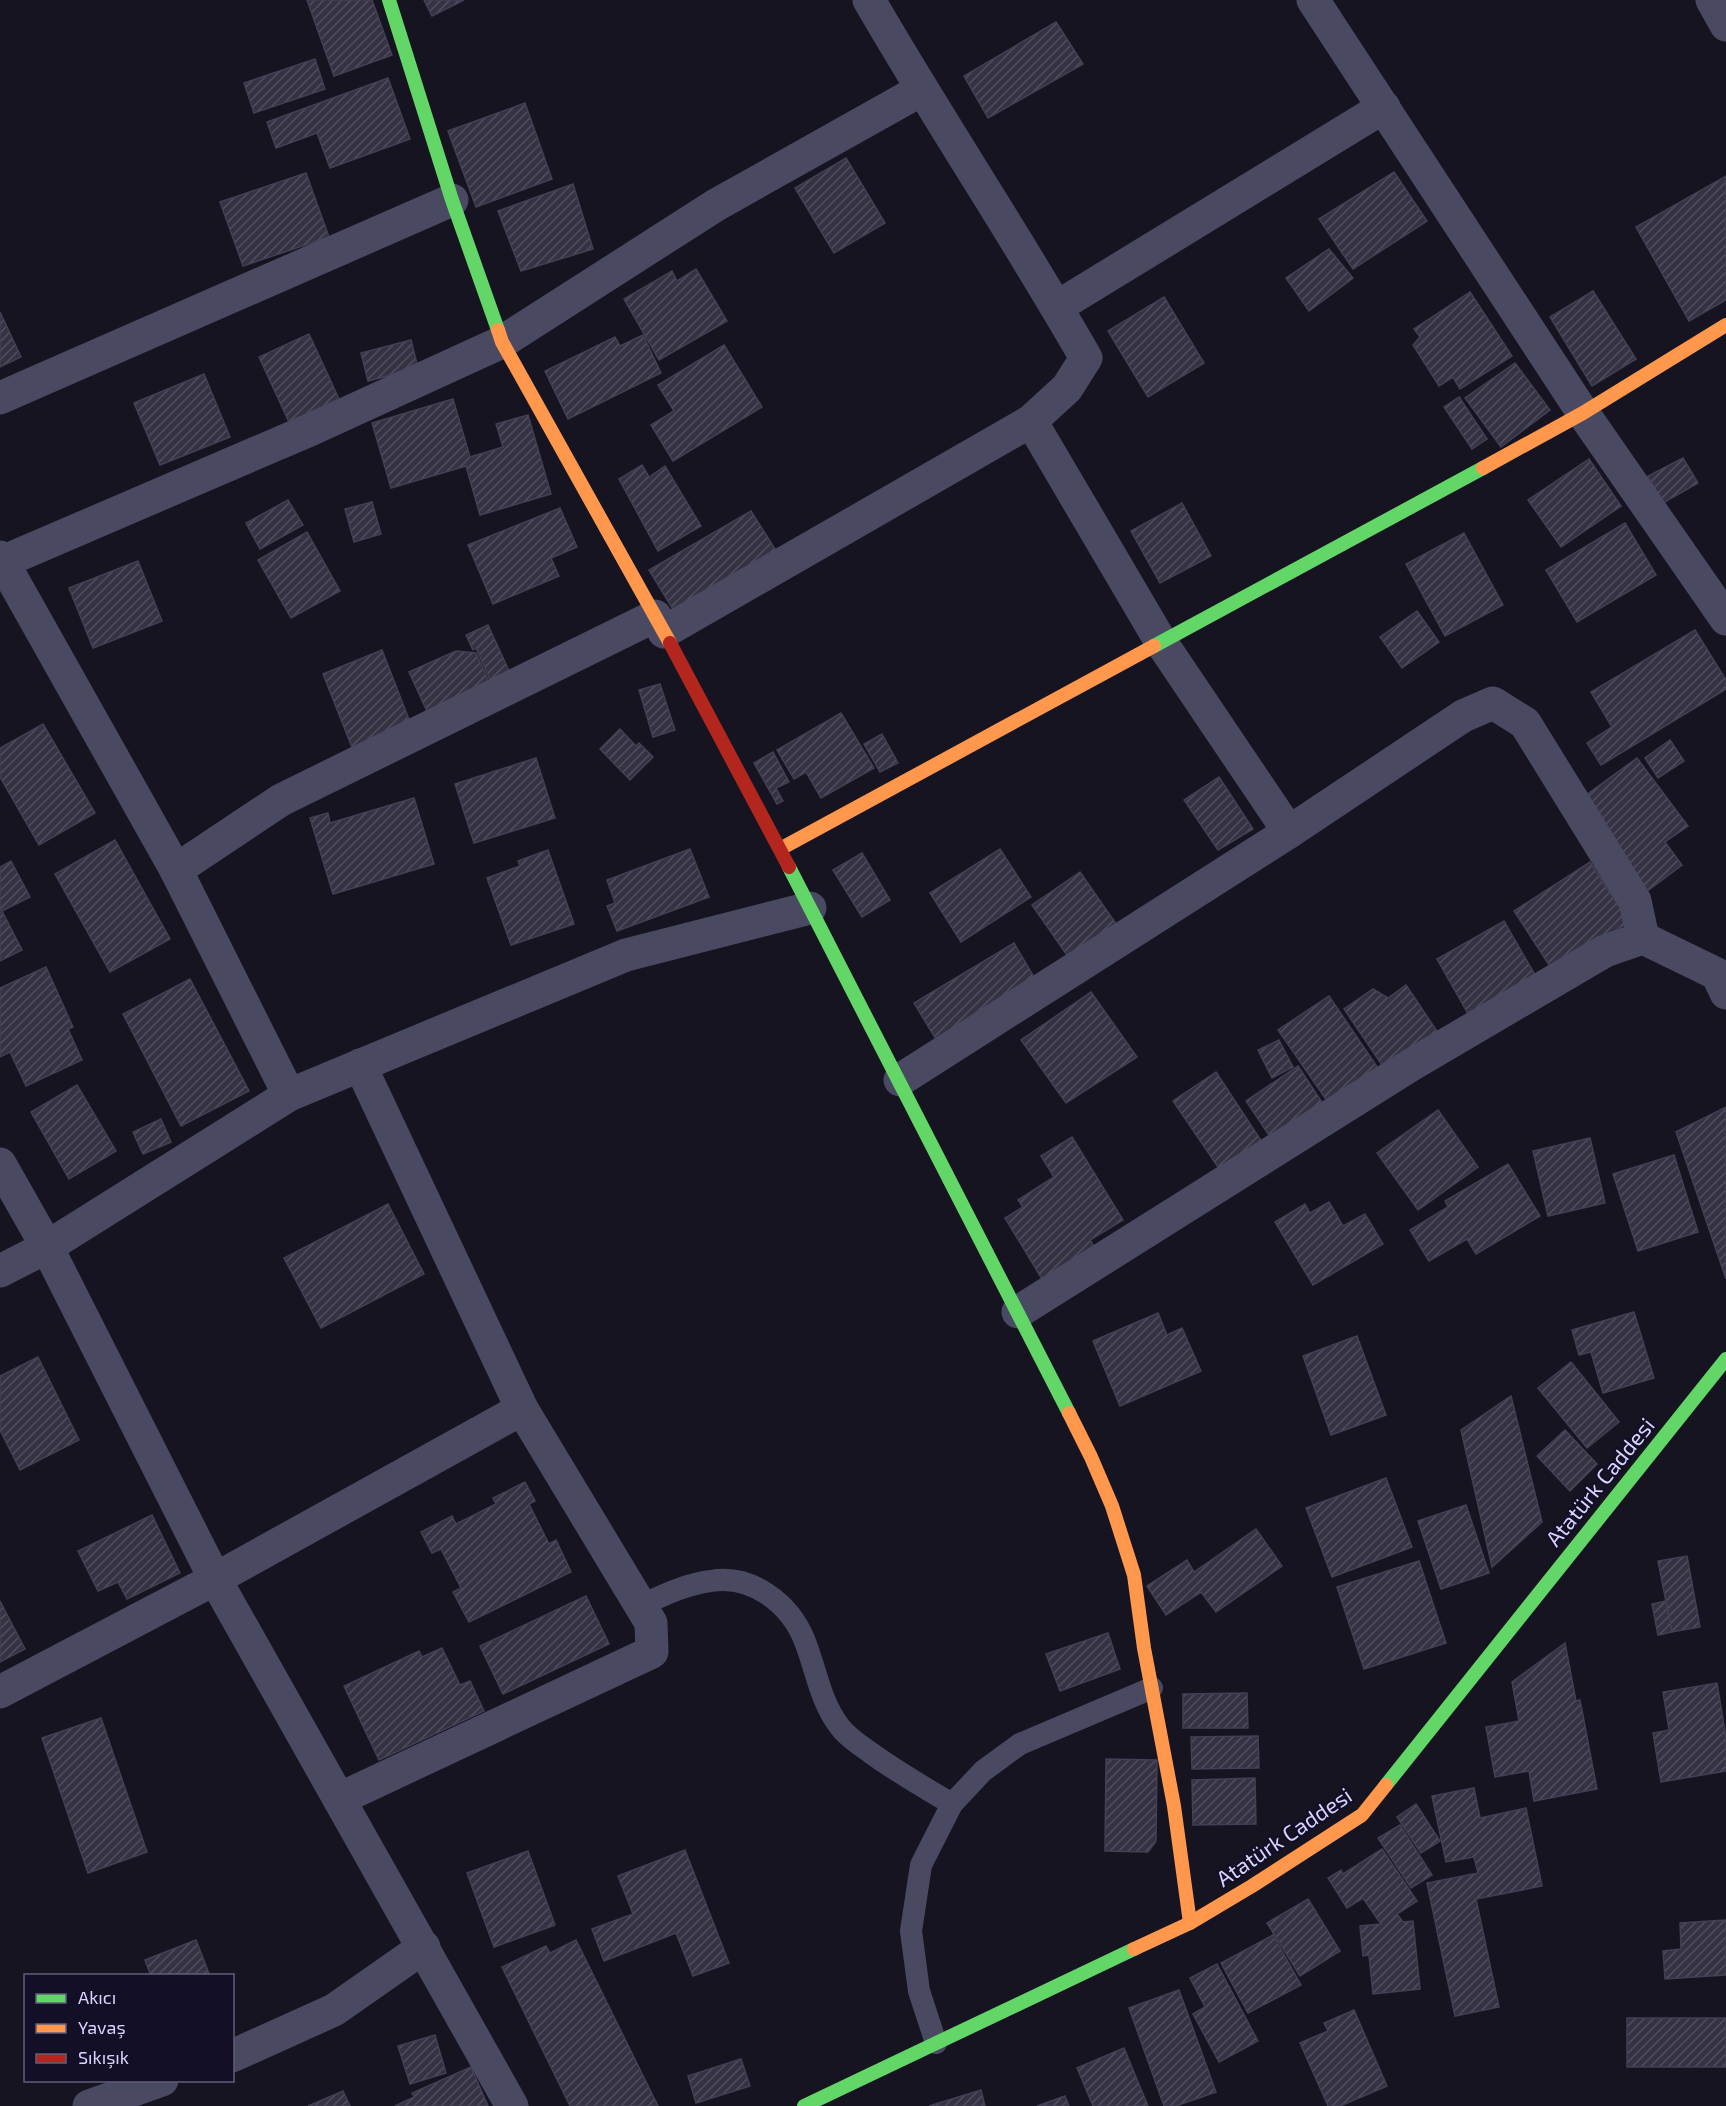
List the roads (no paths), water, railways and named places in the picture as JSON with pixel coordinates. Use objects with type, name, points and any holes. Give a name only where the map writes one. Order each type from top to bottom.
[{"type":"street","points":[[389,0],[452,200],[502,342],[660,624],[780,849],[1018,1312],[1091,1457],[1112,1506],[1134,1575],[1174,1806],[1190,1923]]},
{"type":"street","points":[[176,870],[280,800],[660,624],[1031,421],[1067,388],[1086,358],[1057,306],[921,90],[869,0]]},
{"type":"street","points":[[1313,0],[1583,413],[1726,619]]},
{"type":"street","points":[[1712,0],[1726,25]]},
{"type":"street","points":[[289,1095],[176,870],[1,561],[312,429],[502,342],[716,205],[921,90]]},
{"type":"street","points":[[1057,306],[1384,106]]},
{"type":"street","points":[[0,398],[452,200]]},
{"type":"street","points":[[780,849],[1583,413],[1726,325]]},
{"type":"street","points":[[1031,421],[1161,642],[1289,832]]},
{"type":"street","points":[[900,1080],[1289,832],[1463,716],[1493,703],[1525,723],[1635,902],[1643,938]]},
{"type":"street","points":[[0,1271],[46,1247],[289,1095],[626,954],[810,908]]},
{"type":"street","points":[[1018,1312],[1411,1065],[1605,951],[1643,938],[1723,976]]},
{"type":"street","points":[[339,1799],[652,1652],[651,1623],[522,1409],[360,1065]]},
{"type":"street","points":[[0,1164],[46,1247],[215,1579],[512,2106]]},
{"type":"street","name":"Atatürk Caddesi","points":[[804,2106],[1190,1923],[1362,1815],[1726,1359]]},
{"type":"street","points":[[0,1692],[215,1579],[522,1409]]},
{"type":"street","points":[[234,2055],[334,2010],[424,1947]]},
{"type":"street","points":[[89,2106],[156,2082]]},
{"type":"lane","points":[[642,1605],[675,1590],[712,1580],[736,1581],[755,1587],[770,1596],[789,1614],[803,1638],[824,1699],[839,1726],[851,1739],[896,1771],[952,1804]]},
{"type":"lane","points":[[936,2043],[919,1991],[911,1931],[921,1865],[952,1804],[983,1771],[1020,1744],[1152,1688]]}]
